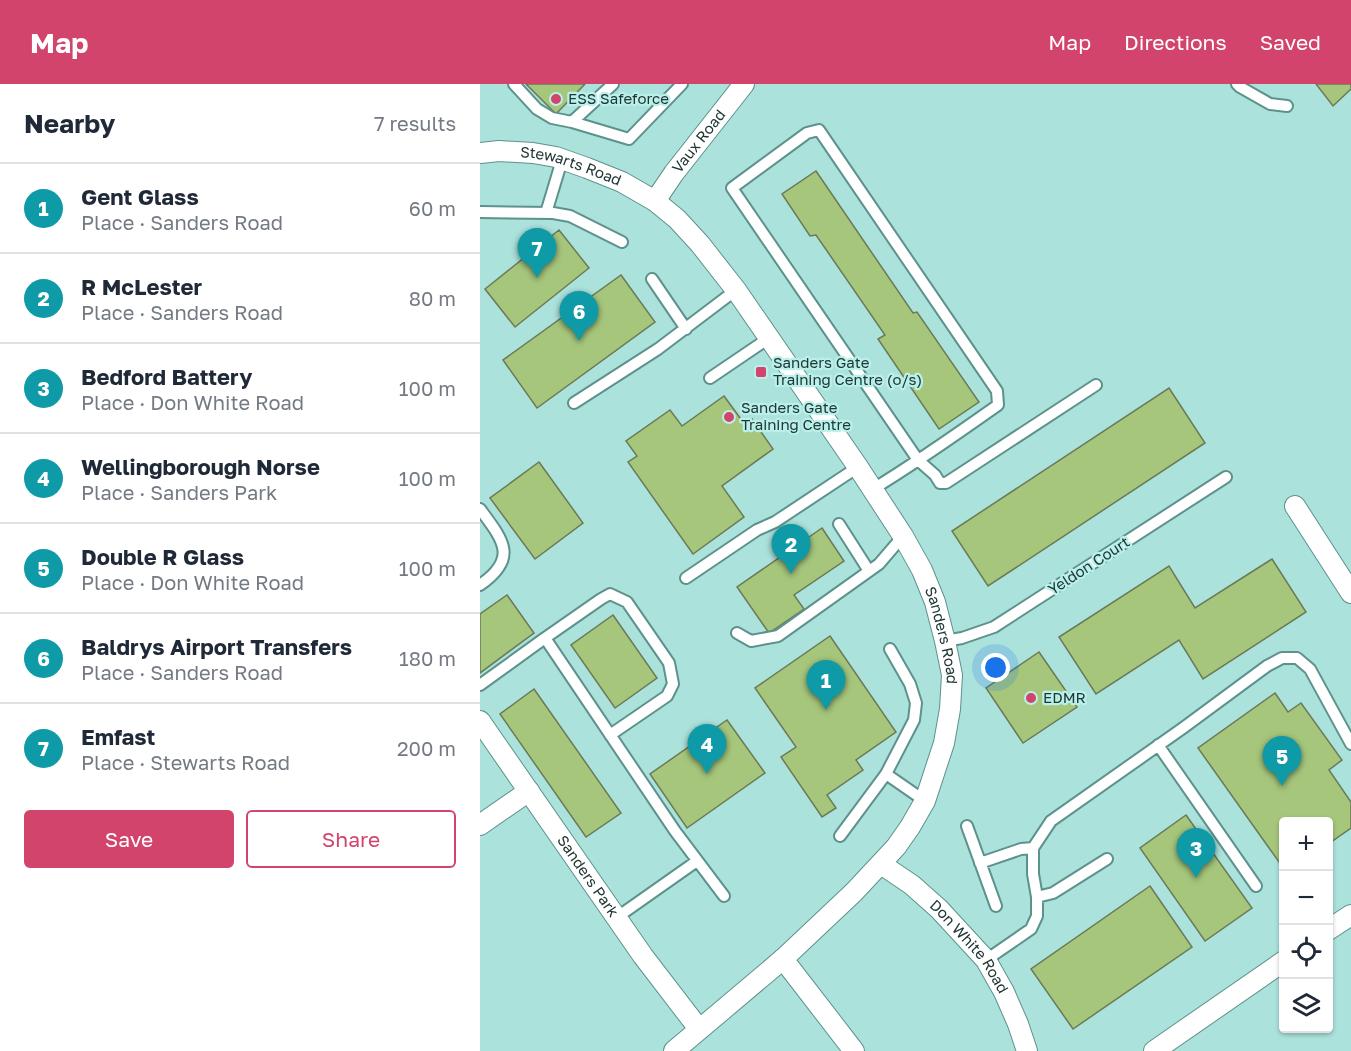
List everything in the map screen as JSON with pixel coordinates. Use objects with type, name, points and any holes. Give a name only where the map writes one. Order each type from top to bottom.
[{"type":"street","name":"Vaux Road","points":[[655,201],[744,84]]},
{"type":"street","name":"Stewarts Road","points":[[480,153],[499,151],[533,153],[562,160],[622,182],[655,201]]},
{"type":"street","name":"Sanders Road","points":[[655,201],[677,219],[700,244],[736,290],[903,536],[922,570],[935,602],[952,675],[950,709],[944,743],[925,801],[896,847],[854,892],[783,959],[674,1051]]},
{"type":"street","points":[[1294,506],[1349,585]]},
{"type":"street","name":"Sanders Park","points":[[480,721],[616,918],[674,999],[699,1029]]},
{"type":"street","points":[[480,825],[529,791]]},
{"type":"street","name":"Don White Road","points":[[881,864],[912,885],[939,909],[986,960],[1018,1024],[1027,1051]]},
{"type":"street","points":[[1333,927],[1351,915]]},
{"type":"street","points":[[783,959],[854,1051]]},
{"type":"street","points":[[1154,1051],[1279,964]]},
{"type":"lane","points":[[514,84],[537,109],[552,118],[628,139],[682,84]]},
{"type":"lane","points":[[573,122],[613,84]]},
{"type":"lane","points":[[1237,84],[1270,104],[1287,106]]},
{"type":"lane","points":[[873,489],[918,460],[998,405],[997,391],[819,130],[807,133],[732,188],[918,460],[935,475],[939,483],[946,483],[1096,385]]},
{"type":"lane","points":[[546,213],[562,160]]},
{"type":"lane","points":[[480,212],[553,213],[570,216],[622,242]]},
{"type":"lane","points":[[652,279],[686,329]]},
{"type":"lane","points":[[574,403],[658,349],[736,290]]},
{"type":"lane","points":[[710,378],[769,338]]},
{"type":"lane","points":[[686,578],[757,530],[775,522],[858,467]]},
{"type":"lane","name":"Yeldon Court","points":[[945,641],[994,627],[1226,477]]},
{"type":"lane","points":[[480,509],[498,533],[504,556],[499,569],[480,585]]},
{"type":"lane","points":[[839,524],[869,571]]},
{"type":"lane","points":[[737,633],[751,641],[778,636],[879,564],[903,536]]},
{"type":"lane","points":[[480,684],[601,598],[610,594],[627,602],[669,663],[672,684],[667,696],[610,735]]},
{"type":"lane","points":[[545,639],[697,861],[724,896]]},
{"type":"lane","points":[[840,836],[886,774],[914,720],[916,703],[910,684],[890,649]]},
{"type":"lane","points":[[986,960],[1031,929],[1037,916],[1033,848],[1051,821],[1267,666],[1282,658],[1297,658],[1310,669],[1351,744]]},
{"type":"lane","points":[[1158,745],[1256,886]]},
{"type":"lane","points":[[886,774],[925,801]]},
{"type":"lane","points":[[967,826],[996,906]]},
{"type":"lane","points":[[980,863],[1021,849],[1033,848]]},
{"type":"lane","points":[[1037,897],[1053,893],[1107,859]]},
{"type":"lane","points":[[616,918],[697,861]]},
{"type":"building","name":"ESS Safeforce","points":[[526,84],[585,84],[556,114]]},
{"type":"building","points":[[1316,84],[1351,84],[1351,89],[1333,106]]},
{"type":"building","points":[[816,171],[913,313],[917,312],[979,402],[939,429],[878,339],[885,335],[816,235],[810,236],[782,194]]},
{"type":"building","points":[[559,230],[589,268],[515,327],[485,289]]},
{"type":"building","points":[[621,275],[655,322],[537,408],[503,360]]},
{"type":"building","points":[[1169,388],[1205,443],[988,586],[952,531]]},
{"type":"building","points":[[724,396],[746,426],[752,419],[773,449],[722,486],[744,517],[693,554],[628,462],[637,456],[626,441],[670,410],[682,426]]},
{"type":"building","points":[[539,462],[583,523],[535,559],[490,498]]},
{"type":"building","points":[[822,528],[844,561],[794,595],[804,609],[769,633],[737,587]]},
{"type":"building","points":[[1272,559],[1306,612],[1203,679],[1179,640],[1096,694],[1059,637],[1169,566],[1195,608]]},
{"type":"building","points":[[507,595],[534,633],[480,673],[480,614]]},
{"type":"building","points":[[613,615],[657,678],[615,708],[571,645]]},
{"type":"building","points":[[830,636],[896,732],[856,760],[863,770],[827,795],[836,808],[822,817],[781,757],[796,747],[755,688]]},
{"type":"building","name":"EDMR","points":[[1039,652],[1077,707],[1023,743],[986,688]]},
{"type":"building","points":[[534,689],[621,813],[586,837],[500,714]]},
{"type":"building","points":[[1275,693],[1288,712],[1301,703],[1342,760],[1329,770],[1351,802],[1351,828],[1333,841],[1333,817],[1279,817],[1279,862],[1198,748]]},
{"type":"building","points":[[727,720],[765,773],[687,828],[650,774]]},
{"type":"building","points":[[1186,815],[1252,908],[1205,941],[1140,848]]},
{"type":"building","points":[[1150,886],[1192,947],[1073,1029],[1031,969]]},
{"type":"place","name":"ESS Safeforce","points":[[556,99]]},
{"type":"place","name":"Emfast","points":[[537,278]]},
{"type":"place","name":"Baldrys Airport Transfers","points":[[579,341]]},
{"type":"place","name":"Sanders Gate Training Centre (o/s)","points":[[761,372]]},
{"type":"place","name":"Sanders Gate Training Centre","points":[[729,417]]},
{"type":"place","name":"R McLester","points":[[791,574]]},
{"type":"place","name":"EDMR","points":[[1031,698]]},
{"type":"place","name":"Gent Glass","points":[[826,710]]},
{"type":"place","name":"Wellingborough Norse","points":[[707,774]]},
{"type":"place","name":"Double R Glass","points":[[1282,786]]},
{"type":"place","name":"Bedford Battery","points":[[1196,878]]}]
